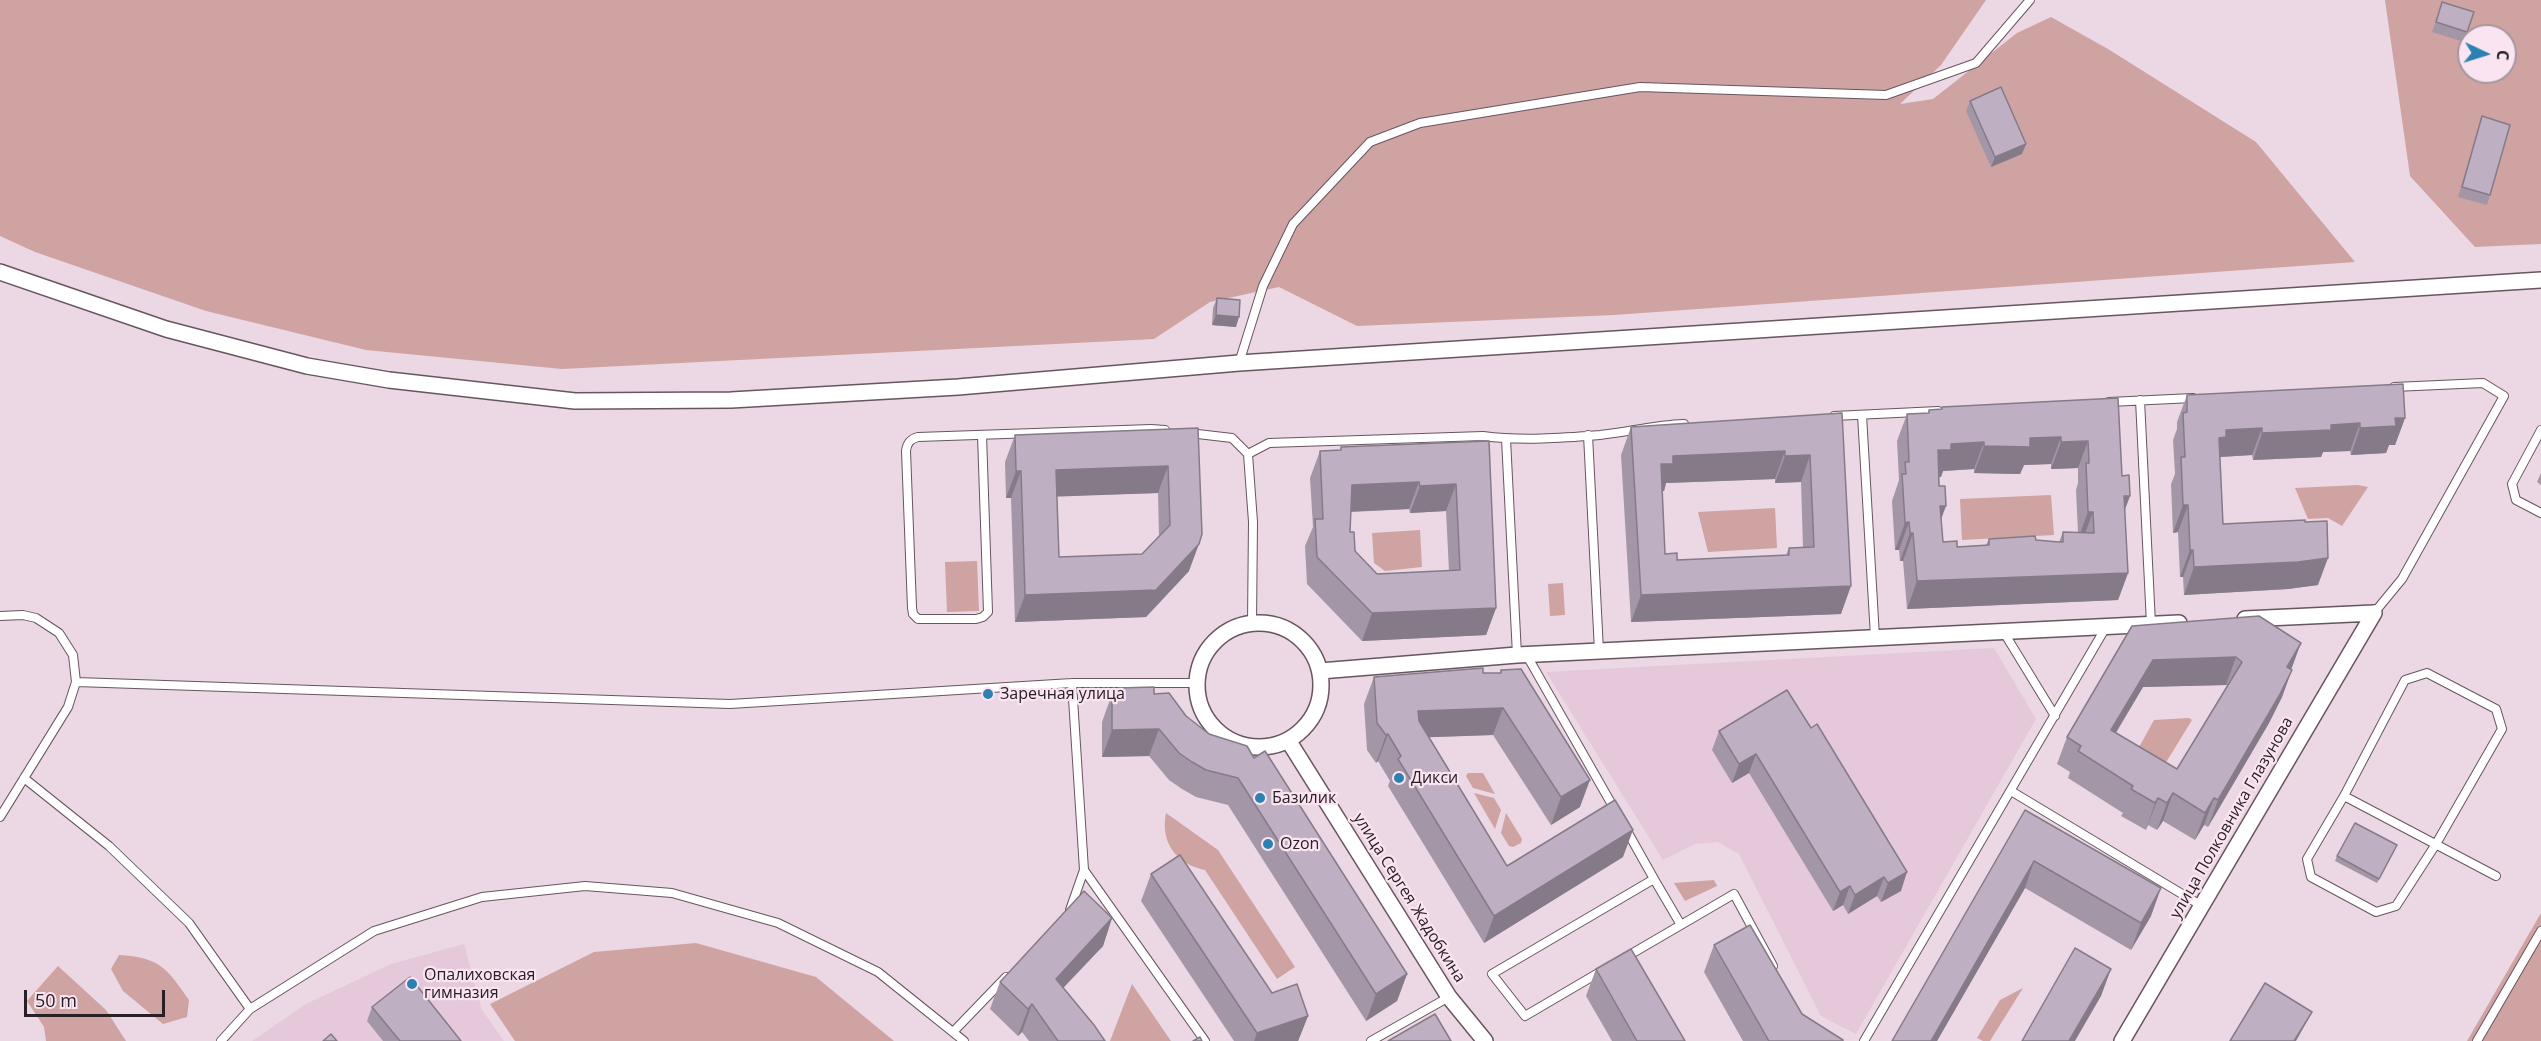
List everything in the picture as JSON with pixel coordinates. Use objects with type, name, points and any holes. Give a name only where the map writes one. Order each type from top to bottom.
[{"type":"street","points":[[0,272],[166,329],[307,366],[389,380],[575,401],[731,400],[958,387],[1239,363],[2541,280]]},
{"type":"street","points":[[2233,620],[2374,613]]},
{"type":"street","name":"улица Полковника Глазунова","points":[[2122,1041],[2374,613]]},
{"type":"street","points":[[1320,671],[1521,654],[2190,622]]},
{"type":"street","points":[[1252,623],[1277,625],[1291,632],[1304,642],[1314,655],[1320,671],[1321,687],[1315,710],[1302,730],[1288,740],[1273,746],[1257,748],[1241,745],[1226,738],[1204,715],[1198,700],[1196,683],[1202,660],[1216,640],[1229,630],[1252,623]]},
{"type":"street","name":"улица Сергея Жадобкина","points":[[1288,740],[1449,997],[1485,1041]]},
{"type":"lane","points":[[1239,363],[1263,286],[1293,224],[1370,142],[1420,123],[1640,87],[1886,95],[1976,63],[2030,0]]},
{"type":"lane","points":[[2374,613],[2402,579],[2504,396],[2483,383],[2388,388]]},
{"type":"lane","points":[[2105,402],[2199,398]]},
{"type":"lane","points":[[2140,400],[2151,624]]},
{"type":"lane","points":[[1828,417],[1943,411]]},
{"type":"lane","points":[[1862,415],[1875,637]]},
{"type":"lane","points":[[1248,454],[1269,443],[1483,435],[1506,439],[1588,435],[1657,425],[1691,423]]},
{"type":"lane","points":[[982,435],[988,612],[976,619],[918,619],[913,614],[912,608],[907,444],[912,438],[918,437],[1151,429],[1172,431]]},
{"type":"lane","points":[[2541,430],[2512,484],[2516,500],[2541,513]]},
{"type":"lane","points":[[1182,432],[1232,438],[1248,454],[1253,522],[1252,623]]},
{"type":"lane","points":[[1588,435],[1599,651]]},
{"type":"lane","points":[[1506,439],[1521,654],[1616,813]]},
{"type":"lane","points":[[0,616],[22,615],[36,618],[58,633],[73,656],[76,682],[68,707],[0,817]]},
{"type":"lane","points":[[1864,1041],[2107,626]]},
{"type":"lane","points":[[2003,631],[2055,716]]},
{"type":"lane","points":[[2427,673],[2496,709],[2502,729],[2436,844],[2396,906],[2376,912],[2311,877],[2307,859],[2344,796],[2405,680],[2427,673]]},
{"type":"lane","points":[[76,682],[730,704],[1072,683],[1196,683]]},
{"type":"lane","points":[[1064,916],[1072,908],[1084,870],[1072,683]]},
{"type":"lane","points":[[24,778],[109,846],[189,923],[250,1009]]},
{"type":"lane","points":[[2011,791],[2202,906]]},
{"type":"lane","points":[[2344,796],[2496,876]]},
{"type":"lane","points":[[1622,823],[1681,925]]},
{"type":"lane","points":[[1084,870],[1205,1041]]},
{"type":"lane","points":[[1608,967],[1525,1016],[1492,974],[1654,879]]},
{"type":"lane","points":[[221,1041],[250,1009],[374,931],[482,897],[585,886],[672,893],[778,923],[878,972],[964,1041]]},
{"type":"lane","points":[[1618,961],[1734,894],[1779,975]]},
{"type":"lane","points":[[2477,1041],[2541,931]]},
{"type":"lane","points":[[954,1031],[1009,974]]},
{"type":"lane","points":[[1371,1041],[1449,997]]},
{"type":"shaded area","points":[[0,0],[1986,0],[1941,65],[1900,104],[1933,99],[2017,33],[2051,17],[2108,49],[2256,142],[2355,262],[1614,315],[1357,326],[1279,287],[1210,302],[1154,339],[562,369],[366,350],[206,311],[35,252],[0,236]]},
{"type":"shaded area","points":[[2385,0],[2541,0],[2541,244],[2475,247],[2410,176]]},
{"type":"shaded area","points":[[2358,485],[2368,487],[2342,526],[2328,518],[2308,519],[2295,488]]},
{"type":"shaded area","points":[[2051,495],[2054,535],[1962,540],[1960,499]]},
{"type":"shaded area","points":[[1775,508],[1777,548],[1708,552],[1698,512]]},
{"type":"shaded area","points":[[1420,530],[1422,567],[1385,571],[1374,563],[1372,533]]},
{"type":"shaded area","points":[[977,561],[979,611],[947,612],[945,562]]},
{"type":"shaded area","points":[[1563,583],[1565,615],[1550,616],[1548,584]]},
{"type":"shaded area","points":[[1994,648],[2036,719],[1856,1034],[1821,1016],[1739,854],[1718,842],[1695,844],[1663,860],[1546,672]]},
{"type":"shaded area","points":[[2189,718],[2192,720],[2165,764],[2138,749],[2154,720]]},
{"type":"shaded area","points":[[1468,773],[1483,773],[1495,794],[1473,788],[1466,776]]},
{"type":"shaded area","points":[[1474,793],[1494,798],[1501,810],[1495,829]]},
{"type":"shaded area","points":[[1166,813],[1218,850],[1295,967],[1277,979],[1205,870],[1186,863],[1172,850],[1165,833]]},
{"type":"shaded area","points":[[1506,813],[1522,839],[1521,843],[1513,847],[1509,846],[1501,833]]},
{"type":"shaded area","points":[[1714,880],[1717,886],[1685,901],[1674,883]]},
{"type":"shaded area","points":[[2541,913],[2541,1041],[2467,1041]]},
{"type":"shaded area","points":[[696,943],[816,977],[894,1041],[515,1041],[490,1004],[594,952]]},
{"type":"shaded area","name":"Опалиховская гимназия","points":[[464,944],[482,1010],[504,1041],[252,1041],[306,1004],[391,964]]},
{"type":"shaded area","points":[[119,955],[144,958],[168,972],[189,1000],[187,1017],[163,1024],[123,991],[111,969]]},
{"type":"shaded area","points":[[58,966],[106,1010],[126,1041],[46,1041],[44,1027],[27,1001]]},
{"type":"shaded area","points":[[1132,984],[1171,1041],[1110,1041]]},
{"type":"shaded area","points":[[2023,988],[1990,1041],[1977,1038],[2000,1000]]},
{"type":"building","points":[[2442,2],[2474,12],[2470,24],[2457,24],[2457,29],[2436,22]]},
{"type":"building","points":[[2001,87],[2026,144],[1995,157],[1970,101]]},
{"type":"building","points":[[2482,116],[2510,125],[2490,195],[2462,187]]},
{"type":"building","points":[[1217,298],[1240,300],[1239,317],[1216,315]]},
{"type":"building","points":[[2403,384],[2405,418],[2395,418],[2396,426],[2360,428],[2360,423],[2331,425],[2331,430],[2262,433],[2262,428],[2226,430],[2226,437],[2219,438],[2223,524],[2327,521],[2328,558],[2298,562],[2194,567],[2193,550],[2190,550],[2188,505],[2183,505],[2181,457],[2185,457],[2183,413],[2187,412],[2187,395]]},
{"type":"building","points":[[2118,398],[2122,476],[2129,475],[2130,496],[2124,496],[2128,573],[1917,581],[1913,533],[1910,533],[1909,522],[1905,523],[1902,474],[1906,474],[1905,462],[1909,462],[1907,414],[1929,413],[1929,410],[1942,409],[1942,407]],"holes":[[[2061,437],[2061,442],[2088,441],[2089,463],[2086,463],[2088,512],[2093,512],[2094,533],[2063,532],[2063,542],[2036,540],[2035,536],[1989,539],[1989,545],[1957,547],[1957,541],[1943,542],[1940,506],[1946,506],[1945,486],[1939,486],[1938,450],[1951,450],[1951,444],[1984,442],[1984,446],[2030,447],[2030,438]]]},
{"type":"building","points":[[1842,413],[1851,586],[1641,595],[1631,427]],"holes":[[[1785,451],[1785,456],[1810,455],[1814,547],[1789,548],[1789,555],[1677,560],[1677,553],[1665,554],[1661,464],[1673,464],[1673,456]]]},
{"type":"building","points":[[1198,428],[1202,534],[1199,544],[1156,590],[1025,595],[1021,471],[1016,471],[1015,435]],"holes":[[[1168,466],[1170,525],[1142,554],[1059,557],[1056,470]]]},
{"type":"building","points":[[1489,441],[1496,608],[1372,613],[1317,557],[1315,519],[1323,519],[1320,451],[1341,450],[1341,447]],"holes":[[[1419,482],[1420,486],[1456,484],[1460,570],[1377,574],[1355,551],[1354,532],[1350,532],[1352,485]]]},
{"type":"building","points":[[2259,616],[2301,643],[2287,667],[2292,670],[2279,696],[2218,800],[2214,798],[2205,813],[2173,793],[2167,803],[2158,798],[2155,803],[2131,789],[2133,786],[2078,751],[2081,746],[2067,737],[2132,626]],"holes":[[[2236,657],[2242,662],[2177,769],[2111,730],[2153,660]]]},
{"type":"building","points":[[1483,668],[1483,673],[1501,673],[1501,670],[1521,669],[1590,780],[1561,797],[1503,708],[1418,711],[1419,721],[1507,866],[1615,800],[1633,830],[1494,916],[1398,759],[1401,756],[1388,734],[1386,735],[1377,723],[1374,677]]},
{"type":"building","points":[[1154,687],[1154,694],[1169,693],[1186,716],[1209,734],[1247,746],[1254,758],[1265,751],[1407,974],[1376,994],[1238,778],[1206,770],[1192,762],[1179,753],[1159,729],[1112,730],[1112,694],[1118,694],[1118,688]]},
{"type":"building","points":[[1787,690],[1811,728],[1817,724],[1907,872],[1888,883],[1884,877],[1855,895],[1850,886],[1840,892],[1756,754],[1739,764],[1719,731]]},
{"type":"building","points":[[2025,810],[2161,888],[2141,923],[2034,861],[1931,1041],[1892,1041]]},
{"type":"building","points":[[2355,823],[2397,845],[2379,879],[2337,856]]},
{"type":"building","points":[[1180,855],[1272,993],[1297,984],[1308,1016],[1257,1033],[1151,874]]},
{"type":"building","points":[[1084,891],[1112,918],[1056,979],[1105,1041],[1058,1041],[1032,1004],[1028,1009],[1000,982]]},
{"type":"building","points":[[1750,925],[1802,1014],[1843,1041],[1769,1041],[1714,945]]},
{"type":"building","points":[[2075,948],[2111,969],[2069,1041],[2022,1041]]},
{"type":"building","points":[[1631,949],[1685,1041],[1637,1041],[1596,969]]},
{"type":"building","points":[[410,977],[461,1041],[400,1041],[372,1007]]},
{"type":"building","points":[[2265,983],[2312,1012],[2294,1041],[2230,1041]]},
{"type":"building","points":[[1435,1014],[1451,1041],[1388,1041]]},
{"type":"building","points":[[331,1034],[337,1041],[323,1041]]},
{"type":"place","name":"Заречная улица","points":[[988,694]]},
{"type":"place","name":"Дикси","points":[[1399,778]]},
{"type":"place","name":"Базилик","points":[[1260,798]]},
{"type":"place","name":"Ozon","points":[[1268,844]]},
{"type":"place","name":"Опалиховская гимназия","points":[[412,984]]}]
